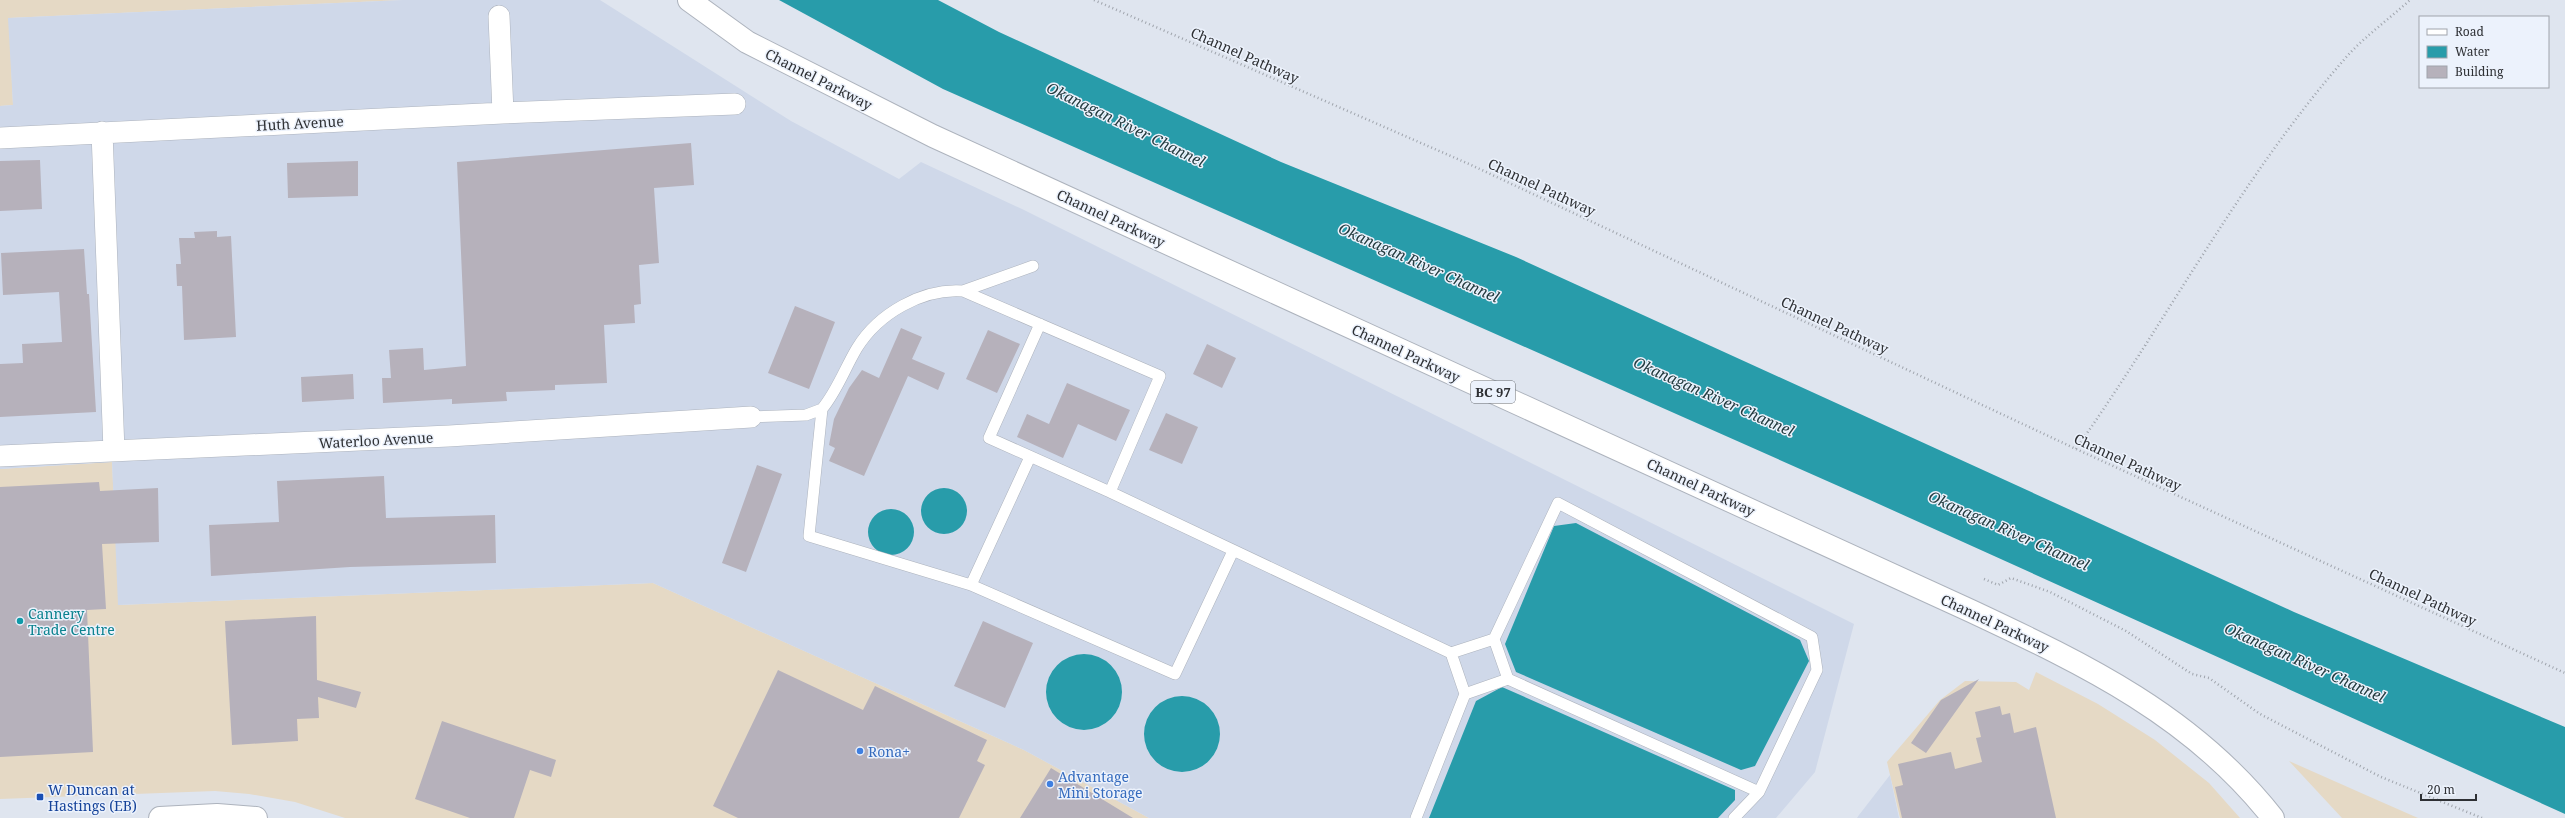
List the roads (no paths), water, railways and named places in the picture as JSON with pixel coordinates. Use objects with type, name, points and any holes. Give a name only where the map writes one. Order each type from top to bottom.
[{"type":"main road","name":"Channel Parkway","points":[[689,0],[747,42],[933,136],[1964,608],[2096,671],[2138,696],[2206,745],[2234,772],[2273,818]]},
{"type":"main road","points":[[160,818],[217,815],[256,818]]},
{"type":"street","points":[[499,16],[503,113]]},
{"type":"street","name":"Huth Avenue","points":[[0,138],[503,113],[735,104]]},
{"type":"street","points":[[102,132],[114,451]]},
{"type":"street","name":"Waterloo Avenue","points":[[0,456],[449,436],[751,417]]},
{"type":"lane","points":[[1033,266],[963,291],[946,292],[902,305],[876,326],[858,347],[822,410],[809,536],[971,585],[1175,674],[1233,552]]},
{"type":"lane","points":[[963,291],[1160,376],[1110,492]]},
{"type":"lane","points":[[1040,324],[989,438],[1110,492],[1233,552],[1451,653],[1494,639]]},
{"type":"lane","points":[[751,417],[806,415],[822,410]]},
{"type":"lane","points":[[971,585],[1030,457]]},
{"type":"lane","points":[[1508,679],[1494,639],[1558,503],[1812,637],[1817,670],[1759,792],[1734,818]]},
{"type":"lane","points":[[1416,818],[1465,694],[1451,653]]},
{"type":"lane","points":[[1465,694],[1508,679],[1759,792]]},
{"type":"water","name":"Okanagan River Channel","points":[[779,0],[938,0],[999,32],[1281,162],[1516,257],[2294,612],[2565,727],[2565,814],[1870,500],[943,89]]},
{"type":"water","points":[[944,488],[957,492],[963,498],[967,511],[963,524],[957,530],[944,534],[931,530],[925,524],[921,511],[925,498],[931,492]]},
{"type":"water","points":[[891,509],[904,513],[910,519],[914,532],[910,545],[904,551],[891,555],[878,551],[872,545],[868,532],[872,519],[878,513]]},
{"type":"water","points":[[1576,523],[1800,640],[1809,661],[1755,766],[1741,770],[1516,672],[1505,644],[1554,526]]},
{"type":"water","points":[[1084,654],[1099,657],[1111,665],[1119,677],[1122,692],[1119,707],[1111,719],[1099,727],[1084,730],[1069,727],[1057,719],[1049,707],[1046,692],[1049,677],[1057,665],[1069,657]]},
{"type":"water","points":[[1502,687],[1735,790],[1735,800],[1718,818],[1429,818],[1476,701]]},
{"type":"water","points":[[1182,696],[1197,699],[1209,707],[1217,719],[1220,734],[1217,749],[1209,761],[1197,769],[1182,772],[1167,769],[1155,761],[1147,749],[1144,734],[1147,719],[1155,707],[1167,699]]},
{"type":"place","name":"Cannery Trade Centre","points":[[20,621]]},
{"type":"place","name":"Rona+","points":[[860,751]]},
{"type":"place","name":"Advantage Mini Storage","points":[[1050,784]]},
{"type":"place","name":"W Duncan at Hastings (EB)","points":[[40,797]]}]
